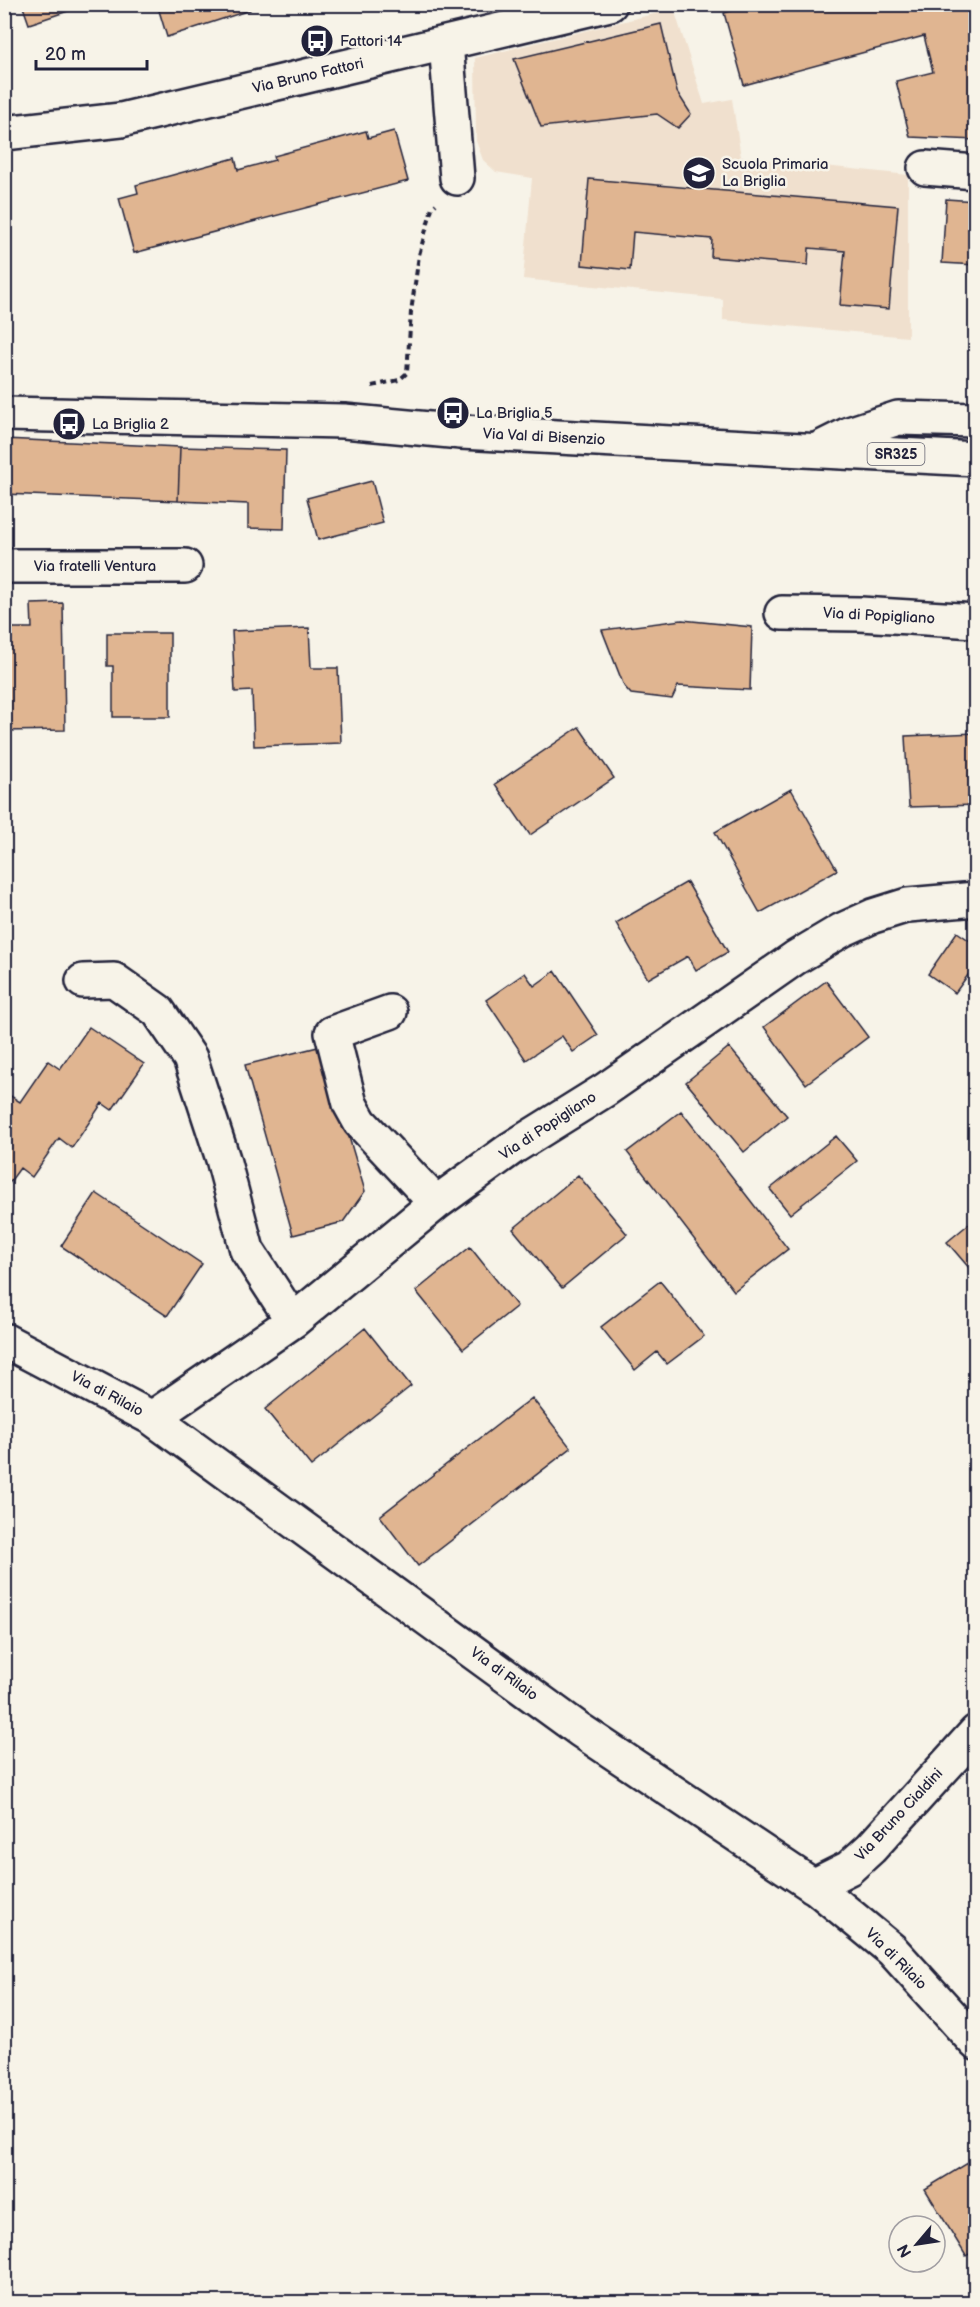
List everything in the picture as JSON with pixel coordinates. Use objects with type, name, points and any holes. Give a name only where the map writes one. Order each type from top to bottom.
[{"type":"street","name":"Via Bruno Fattori","points":[[4,133],[121,120],[610,4]]},
{"type":"street","points":[[446,43],[457,178]]},
{"type":"street","points":[[924,168],[975,172]]},
{"type":"street","name":"Via Val di Bisenzio","points":[[4,414],[344,421],[461,432],[975,459]]},
{"type":"street","points":[[817,450],[849,434],[898,418],[975,420]]},
{"type":"street","name":"Via fratelli Ventura","points":[[4,566],[185,566]]},
{"type":"street","name":"Via di Popigliano","points":[[782,614],[860,614],[975,621]]},
{"type":"street","name":"Via di Popigliano","points":[[152,1418],[293,1321],[436,1203],[512,1148],[605,1090],[795,958],[842,930],[873,916],[908,905],[975,899]]},
{"type":"street","points":[[83,981],[114,980],[158,1011],[190,1058],[223,1159],[247,1250],[293,1321]]},
{"type":"street","points":[[390,1012],[332,1033],[340,1067],[350,1104],[360,1122],[436,1203]]},
{"type":"street","name":"Via di Rilaio","points":[[4,1340],[152,1418],[580,1730],[813,1886],[892,1950],[975,2043]]},
{"type":"street","name":"Via Bruno Cialdini","points":[[813,1886],[849,1868],[871,1848],[975,1732]]},
{"type":"path","points":[[366,387],[399,380],[407,373],[411,312],[419,255],[432,208]]},
{"type":"shaded area","name":"Scuola Primaria La Briglia","points":[[674,9],[704,104],[732,99],[741,157],[908,175],[908,337],[723,320],[723,299],[523,279],[532,178],[496,172],[483,160],[476,141],[475,58]]},
{"type":"building","points":[[22,4],[89,4],[29,24]]},
{"type":"building","points":[[157,4],[249,4],[250,10],[167,37]]},
{"type":"building","points":[[753,4],[976,4],[976,140],[910,137],[896,81],[933,72],[924,36],[744,85],[724,13]]},
{"type":"building","points":[[661,24],[677,92],[691,114],[678,128],[657,114],[541,127],[514,59]]},
{"type":"building","points":[[366,131],[368,138],[394,131],[408,181],[134,253],[119,198],[138,193],[136,185],[235,158],[238,170],[275,160],[274,156]]},
{"type":"building","points":[[589,179],[898,206],[889,309],[840,305],[845,251],[809,248],[808,265],[711,257],[712,239],[633,232],[630,270],[582,265]]},
{"type":"building","points":[[946,199],[976,201],[976,265],[942,263]]},
{"type":"building","points":[[4,439],[180,447],[178,501],[4,494]]},
{"type":"building","points":[[180,447],[286,450],[284,529],[248,528],[248,504],[178,501]]},
{"type":"building","points":[[372,481],[383,523],[318,540],[307,498]]},
{"type":"building","points":[[63,603],[65,730],[4,731],[4,628],[32,628],[31,604]]},
{"type":"building","points":[[682,620],[752,627],[750,690],[678,686],[672,699],[631,694],[624,686],[602,630]]},
{"type":"building","points":[[309,628],[311,668],[338,668],[341,743],[254,746],[252,691],[235,692],[232,631]]},
{"type":"building","points":[[107,633],[170,633],[170,717],[113,717],[113,666],[107,666]]},
{"type":"building","points":[[579,727],[614,778],[530,835],[495,784]]},
{"type":"building","points":[[976,733],[976,805],[909,807],[905,736]]},
{"type":"building","points":[[791,789],[837,870],[760,913],[715,832]]},
{"type":"building","points":[[687,882],[728,952],[696,970],[688,956],[648,979],[616,923]]},
{"type":"building","points":[[957,932],[976,945],[976,964],[955,993],[928,974]]},
{"type":"building","points":[[555,971],[598,1035],[573,1052],[562,1036],[526,1060],[486,1000],[525,973],[534,986]]},
{"type":"building","points":[[826,981],[868,1037],[806,1084],[764,1027]]},
{"type":"building","points":[[89,1027],[144,1064],[112,1110],[102,1103],[72,1148],[59,1138],[32,1177],[20,1168],[4,1190],[4,1096],[6,1093],[20,1102],[48,1061],[60,1069]]},
{"type":"building","points":[[322,1046],[365,1191],[343,1222],[293,1235],[245,1065]]},
{"type":"building","points":[[729,1047],[787,1116],[744,1152],[686,1082]]},
{"type":"building","points":[[681,1111],[788,1249],[734,1291],[627,1152]]},
{"type":"building","points":[[836,1136],[857,1161],[790,1214],[770,1189]]},
{"type":"building","points":[[578,1175],[627,1234],[562,1288],[513,1229]]},
{"type":"building","points":[[96,1193],[202,1264],[167,1316],[61,1246]]},
{"type":"building","points":[[976,1218],[976,1276],[947,1242]]},
{"type":"building","points":[[470,1247],[517,1306],[463,1349],[416,1291]]},
{"type":"building","points":[[660,1281],[704,1336],[667,1364],[657,1352],[635,1370],[601,1327]]},
{"type":"building","points":[[365,1328],[411,1386],[311,1466],[265,1409]]},
{"type":"building","points":[[532,1398],[571,1448],[418,1566],[380,1516]]},
{"type":"building","points":[[976,2158],[976,2250],[966,2256],[947,2225],[947,2214],[940,2214],[925,2189]]},
{"type":"place","name":"Fattori 14","points":[[317,41]]},
{"type":"place","name":"Scuola Primaria La Briglia","points":[[699,173]]},
{"type":"place","name":"La Briglia 5","points":[[453,413]]},
{"type":"place","name":"La Briglia 2","points":[[69,424]]}]
